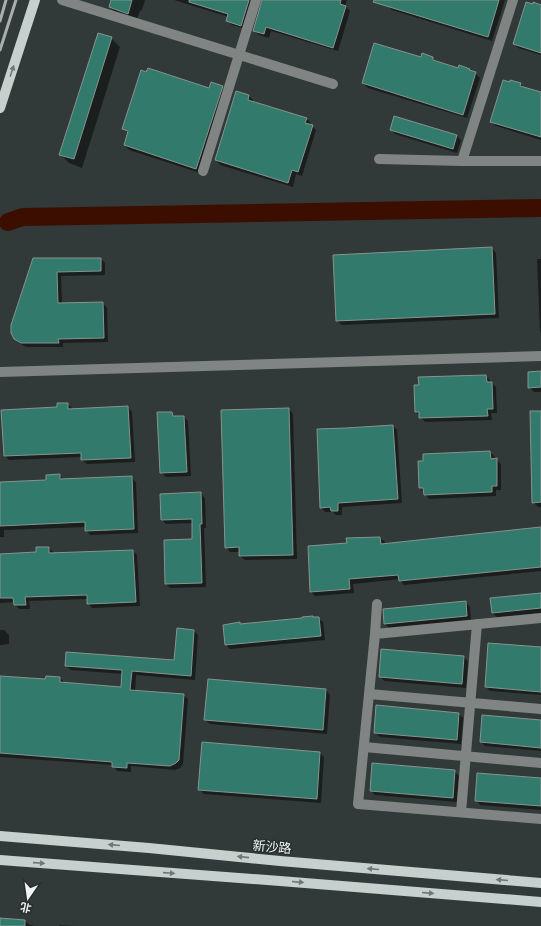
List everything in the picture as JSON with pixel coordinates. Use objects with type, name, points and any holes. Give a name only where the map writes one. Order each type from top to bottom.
[{"type":"main road","points":[[0,108],[35,0]]},
{"type":"main road","name":"新沙路","points":[[0,836],[156,848],[288,862],[541,883]]},
{"type":"main road","points":[[0,860],[541,902]]},
{"type":"street","points":[[62,0],[333,84]]},
{"type":"street","points":[[203,170],[256,0]]},
{"type":"street","points":[[462,161],[513,0]]},
{"type":"street","points":[[379,159],[541,161]]},
{"type":"street","points":[[0,372],[541,356]]},
{"type":"street","points":[[377,604],[358,804],[541,819]]},
{"type":"street","points":[[375,634],[541,618]]},
{"type":"street","points":[[461,812],[477,624]]},
{"type":"street","points":[[369,694],[541,709]]},
{"type":"street","points":[[364,747],[541,763]]},
{"type":"building","points":[[111,0],[132,0],[128,14],[109,7]]},
{"type":"building","points":[[189,0],[249,0],[241,26],[226,21],[228,14],[189,2]]},
{"type":"building","points":[[262,0],[341,0],[340,4],[346,6],[333,48],[266,27],[264,34],[253,31]]},
{"type":"building","points":[[374,0],[499,0],[488,37],[373,2]]},
{"type":"building","points":[[526,2],[533,4],[533,2],[541,5],[541,53],[513,44]]},
{"type":"building","points":[[98,33],[112,37],[74,159],[59,155]]},
{"type":"building","points":[[374,43],[421,57],[422,53],[433,57],[433,60],[458,68],[459,65],[476,72],[463,115],[362,83]]},
{"type":"building","points":[[148,68],[209,88],[211,82],[223,86],[196,169],[124,145],[128,131],[122,129],[141,70],[146,72]]},
{"type":"building","points":[[503,80],[521,83],[520,86],[541,92],[541,137],[490,122]]},
{"type":"building","points":[[236,91],[249,95],[248,100],[307,118],[305,123],[313,125],[298,172],[292,170],[288,183],[215,160]]},
{"type":"building","points":[[394,116],[457,135],[453,149],[390,130]]},
{"type":"building","points":[[492,247],[495,314],[336,321],[333,255]]},
{"type":"building","points":[[33,258],[101,258],[101,271],[57,272],[58,303],[103,302],[104,338],[58,339],[59,343],[21,343],[14,339],[11,333],[11,325]]},
{"type":"building","points":[[541,371],[541,387],[528,388],[528,372]]},
{"type":"building","points":[[486,375],[487,382],[492,382],[493,409],[487,409],[488,416],[419,418],[419,412],[415,412],[414,385],[419,385],[418,377]]},
{"type":"building","points":[[57,403],[68,403],[68,409],[128,406],[131,458],[81,460],[81,453],[4,456],[1,410],[57,407]]},
{"type":"building","points":[[289,408],[293,555],[239,556],[239,547],[225,548],[221,410]]},
{"type":"building","points":[[530,411],[541,411],[541,502],[532,503]]},
{"type":"building","points":[[157,412],[172,412],[173,416],[184,416],[187,472],[160,473]]},
{"type":"building","points":[[393,425],[398,499],[338,503],[338,511],[331,511],[330,507],[320,508],[317,429]]},
{"type":"building","points":[[490,451],[491,459],[497,458],[497,486],[492,486],[492,492],[424,495],[423,488],[419,488],[418,461],[423,461],[423,454]]},
{"type":"building","points":[[60,474],[60,479],[132,476],[134,529],[85,531],[85,522],[0,526],[0,482],[46,480],[46,475]]},
{"type":"building","points":[[201,492],[202,524],[200,524],[202,583],[165,584],[164,540],[192,539],[192,519],[161,520],[160,494]]},
{"type":"building","points":[[541,527],[541,567],[399,581],[398,575],[349,579],[350,589],[310,592],[308,546],[347,543],[346,538],[380,537],[381,544]]},
{"type":"building","points":[[36,547],[49,547],[49,553],[133,550],[136,602],[87,604],[87,595],[25,597],[26,605],[14,605],[13,598],[0,598],[0,554],[36,552]]},
{"type":"building","points":[[541,593],[541,608],[492,613],[490,598]]},
{"type":"building","points":[[466,601],[467,616],[384,624],[383,609]]},
{"type":"building","points":[[313,616],[319,617],[321,636],[225,645],[223,625],[240,622],[240,624]]},
{"type":"building","points":[[177,628],[194,630],[191,676],[132,671],[130,690],[184,694],[179,760],[176,763],[170,766],[127,763],[127,768],[112,767],[112,762],[0,753],[0,676],[45,679],[46,676],[60,677],[60,682],[121,687],[122,670],[65,666],[66,652],[174,660]]},
{"type":"building","points":[[488,643],[541,647],[541,692],[485,687]]},
{"type":"building","points":[[381,649],[464,656],[462,684],[379,677]]},
{"type":"building","points":[[208,679],[326,689],[323,730],[204,720]]},
{"type":"building","points":[[376,705],[459,713],[457,740],[374,733]]},
{"type":"building","points":[[482,715],[541,720],[541,748],[480,742]]},
{"type":"building","points":[[202,742],[320,752],[317,799],[198,790]]},
{"type":"building","points":[[372,763],[455,770],[453,798],[370,791]]},
{"type":"building","points":[[477,773],[541,778],[541,806],[475,801]]},
{"type":"building","points":[[0,918],[25,920],[25,926],[0,926]]},
{"type":"waterway","points":[[8,222],[23,217],[541,208]]},
{"type":"railway","points":[[0,21],[6,0]]},
{"type":"railway","points":[[0,50],[16,0]]}]
